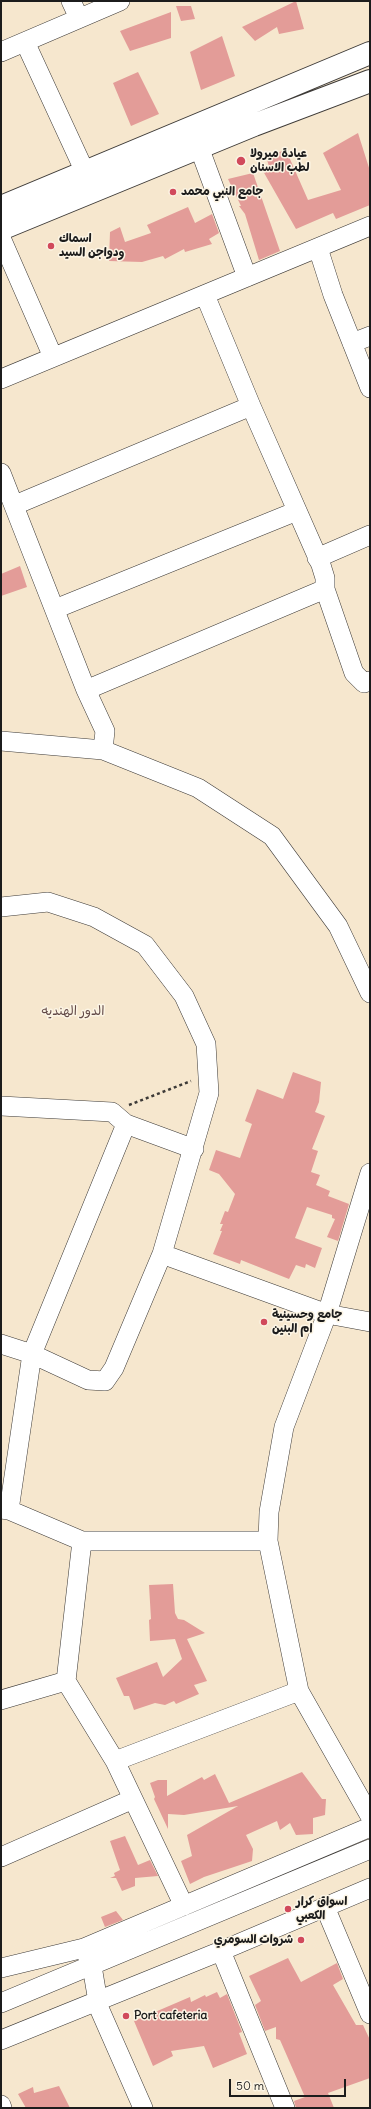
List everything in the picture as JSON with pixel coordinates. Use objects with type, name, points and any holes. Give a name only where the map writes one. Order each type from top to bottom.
[{"type":"main road","points":[[1,207],[370,53]]},
{"type":"main road","points":[[1,229],[230,134],[370,81]]},
{"type":"main road","points":[[225,114],[230,117],[232,123],[230,134]]},
{"type":"street","points":[[71,1],[79,18]]},
{"type":"street","points":[[1,52],[120,1]]},
{"type":"street","points":[[25,42],[85,172]]},
{"type":"street","points":[[199,148],[247,277]]},
{"type":"street","points":[[1,379],[370,226]]},
{"type":"street","points":[[1,238],[53,358]]},
{"type":"street","points":[[318,248],[352,343],[370,388]]},
{"type":"street","points":[[205,295],[251,406],[318,558],[325,578],[325,589],[354,673],[364,683],[370,682]]},
{"type":"street","points":[[352,343],[370,336]]},
{"type":"street","points":[[15,504],[251,406]]},
{"type":"street","points":[[1,473],[15,504],[86,690],[105,731],[103,750]]},
{"type":"street","points":[[55,609],[297,511]]},
{"type":"street","points":[[318,558],[370,535]]},
{"type":"street","points":[[86,690],[325,589]]},
{"type":"street","points":[[1,741],[103,750],[198,788],[272,836],[338,926],[370,993]]},
{"type":"street","points":[[1,907],[48,902],[94,917],[145,945],[184,996],[206,1044],[209,1093],[162,1254],[114,1368],[105,1381],[88,1380],[32,1354],[1,1344]]},
{"type":"street","points":[[1,1106],[119,1118],[194,1148]]},
{"type":"street","points":[[119,1118],[32,1354],[5,1509],[82,1541],[268,1541]]},
{"type":"street","points":[[370,1173],[326,1314],[284,1427],[269,1512],[268,1541],[299,1691],[370,1816]]},
{"type":"street","points":[[162,1254],[326,1314],[370,1322]]},
{"type":"street","points":[[82,1541],[66,1681],[115,1761],[184,1906]]},
{"type":"street","points":[[1,1700],[66,1681]]},
{"type":"street","points":[[115,1761],[299,1691]]},
{"type":"street","points":[[1,1857],[133,1799]]},
{"type":"street","points":[[1,1968],[84,1948],[370,1827]]},
{"type":"street","points":[[1,2003],[370,1849]]},
{"type":"street","points":[[1,2040],[221,1951],[370,1888]]},
{"type":"street","points":[[325,1907],[370,2014]]},
{"type":"street","points":[[84,1948],[92,1966],[97,2000],[143,2108]]},
{"type":"street","points":[[221,1951],[284,2108]]},
{"type":"street","points":[[1,2104],[2,2108]]},
{"type":"path","points":[[119,1118],[208,1075]]},
{"type":"building","points":[[296,1],[304,29],[279,34],[277,27],[255,41],[242,27]]},
{"type":"building","points":[[176,6],[191,6],[195,19],[181,21]]},
{"type":"building","points":[[171,12],[171,38],[130,51],[120,31]]},
{"type":"building","points":[[222,36],[235,76],[201,90],[190,52]]},
{"type":"building","points":[[138,72],[159,114],[131,126],[113,83]]},
{"type":"building","points":[[358,133],[370,171],[370,205],[336,219],[333,213],[296,229],[263,171],[270,170],[266,156],[286,150],[308,200],[341,190],[323,153]]},
{"type":"building","points":[[253,173],[280,251],[259,260],[245,214],[239,206],[241,206],[228,179]]},
{"type":"building","points":[[188,207],[195,223],[212,214],[219,233],[209,239],[212,244],[185,252],[184,249],[165,259],[163,256],[142,262],[109,261],[110,232],[120,227],[125,242],[151,233],[147,225]]},
{"type":"building","points":[[20,566],[27,587],[1,596],[1,574]]},
{"type":"building","points":[[293,1072],[321,1082],[319,1102],[315,1112],[325,1116],[312,1149],[318,1151],[311,1172],[320,1175],[316,1185],[330,1191],[328,1196],[349,1204],[338,1241],[327,1237],[335,1219],[332,1218],[332,1215],[307,1207],[295,1238],[322,1248],[315,1268],[306,1264],[305,1268],[296,1265],[289,1279],[241,1260],[240,1264],[213,1254],[222,1231],[220,1231],[223,1224],[220,1224],[225,1211],[228,1212],[235,1194],[219,1174],[209,1170],[216,1150],[240,1158],[252,1124],[245,1121],[257,1089],[283,1099]]},
{"type":"building","points":[[173,1584],[175,1613],[178,1619],[184,1620],[205,1633],[187,1639],[207,1681],[194,1685],[199,1694],[176,1704],[174,1701],[165,1705],[155,1703],[134,1710],[129,1696],[124,1696],[116,1678],[157,1662],[163,1677],[182,1659],[175,1639],[150,1641],[149,1620],[151,1619],[149,1585]]},
{"type":"building","points":[[302,1772],[322,1799],[326,1799],[325,1815],[313,1818],[313,1834],[296,1835],[290,1823],[280,1830],[277,1821],[246,1835],[253,1849],[252,1861],[204,1877],[190,1884],[181,1861],[192,1856],[187,1835],[238,1806],[184,1815],[168,1814],[168,1829],[154,1799],[155,1797],[150,1783],[158,1780],[167,1780],[167,1796],[202,1777],[204,1780],[215,1774],[229,1803]]},
{"type":"building","points":[[125,1836],[138,1865],[150,1860],[158,1876],[135,1878],[135,1886],[122,1891],[116,1878],[110,1878],[115,1876],[114,1873],[120,1870],[110,1841]]},
{"type":"building","points":[[116,1911],[123,1920],[105,1927],[101,1917]]},
{"type":"building","points":[[288,1958],[301,1982],[337,1963],[343,1979],[333,1985],[356,2025],[363,2025],[370,2040],[370,2078],[328,2093],[334,2108],[296,2108],[294,2101],[305,2097],[280,2040],[276,2039],[276,2027],[265,2031],[255,2005],[261,2001],[249,1976]]},
{"type":"building","points":[[217,1992],[220,1998],[227,1994],[242,2032],[239,2033],[247,2054],[213,2068],[204,2046],[171,2051],[173,2056],[153,2066],[134,2021],[190,1997],[191,2002],[205,1995],[206,1997]]},
{"type":"building","points":[[59,2086],[70,2108],[26,2108],[18,2094],[33,2087],[34,2093]]},
{"type":"place","name":"عيادة ميرولا لطب الاسنان","points":[[241,161]]},
{"type":"place","name":"جامع النبي محمد","points":[[173,192]]},
{"type":"place","name":"اسماك ودواجن السيد","points":[[51,246]]},
{"type":"place","name":"جامع وحسينية ام البنين","points":[[264,1322]]},
{"type":"place","name":"اسواق كرار الكعبي","points":[[288,1909]]},
{"type":"place","name":"شروات السومري","points":[[301,1940]]},
{"type":"place","name":"Port cafeteria","points":[[126,2016]]},
{"type":"district","name":"الدور الهنديه","points":[[73,1011]]}]
